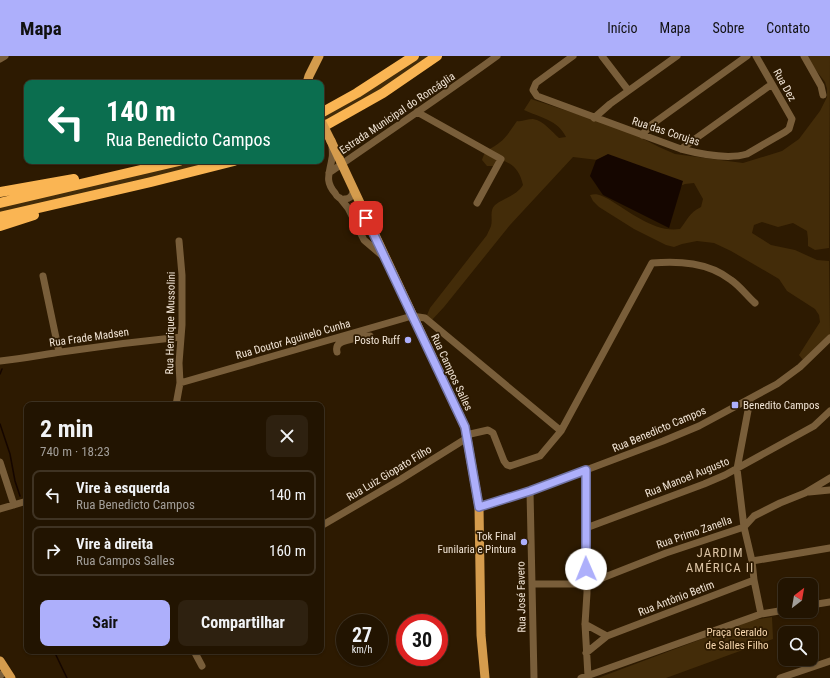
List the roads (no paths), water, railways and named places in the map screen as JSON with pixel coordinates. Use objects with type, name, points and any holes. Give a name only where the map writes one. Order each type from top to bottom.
[{"type":"highway","points":[[324,111],[363,89],[414,56]]},
{"type":"highway","points":[[324,126],[383,93],[437,56]]},
{"type":"highway","points":[[0,203],[167,164]]},
{"type":"highway","points":[[0,217],[222,164]]},
{"type":"highway","points":[[0,192],[146,169]]},
{"type":"highway","points":[[0,226],[151,182]]},
{"type":"main road","points":[[308,80],[319,56]]},
{"type":"main road","name":"Rua Campos Salles","points":[[324,127],[345,175],[465,427],[479,507],[481,635],[486,676]]},
{"type":"main road","points":[[0,661],[11,678]]},
{"type":"street","points":[[0,59],[5,56]]},
{"type":"street","name":"Estrada Municipal do Roncáglia","points":[[329,173],[417,112],[436,101],[497,56]]},
{"type":"street","name":"Rua das Corujas","points":[[573,56],[536,83],[533,90],[537,96],[681,149],[699,154],[716,156],[741,156],[785,132],[791,125]]},
{"type":"street","points":[[594,118],[628,90],[677,56]]},
{"type":"street","points":[[642,135],[651,125],[747,56]]},
{"type":"street","name":"Rua Dez","points":[[756,56],[792,119],[791,125]]},
{"type":"street","points":[[804,56],[821,86],[823,95]]},
{"type":"street","points":[[604,57],[628,90]]},
{"type":"street","points":[[681,149],[772,84]]},
{"type":"street","points":[[417,112],[501,159],[477,203]]},
{"type":"street","points":[[331,142],[332,159],[329,173],[329,184],[335,194],[348,208],[364,240],[385,258]]},
{"type":"street","points":[[329,173],[337,170],[341,171],[345,175]]},
{"type":"street","points":[[340,198],[348,199],[352,196],[353,192]]},
{"type":"street","name":"Rua Henrique Mussolini","points":[[177,402],[180,383],[182,275],[179,242]]},
{"type":"street","points":[[412,316],[425,318],[561,431],[652,263],[674,261],[701,265],[717,271],[732,280],[755,303]]},
{"type":"street","points":[[43,276],[59,352]]},
{"type":"street","name":"Rua Doutor Aguinelo Cunha","points":[[180,383],[412,316]]},
{"type":"street","points":[[337,352],[337,347],[340,343],[370,336]]},
{"type":"street","name":"Rua Frade Madsen","points":[[0,361],[131,342],[181,337]]},
{"type":"street","name":"Rua Benedicto Campos","points":[[479,507],[530,491],[699,426],[750,400],[777,384],[800,367],[830,338]]},
{"type":"street","points":[[750,400],[737,469],[744,527],[752,561],[754,580],[761,614]]},
{"type":"street","name":"Rua Manoel Augusto","points":[[586,528],[704,484],[737,469],[814,426],[830,410]]},
{"type":"street","name":"Rua Luiz Giopato Filho","points":[[324,524],[398,481],[467,437],[490,430],[493,433],[504,461],[510,466],[540,456],[561,431]]},
{"type":"street","points":[[0,462],[14,505]]},
{"type":"street","points":[[586,470],[587,584],[585,677],[761,614],[778,611]]},
{"type":"street","name":"Rua Primo Zanella","points":[[532,584],[587,584],[666,553],[744,527],[754,516],[805,493],[830,478]]},
{"type":"street","points":[[805,493],[830,490]]},
{"type":"street","name":"Rua José Favero","points":[[530,491],[534,678]]},
{"type":"street","points":[[0,509],[24,502]]},
{"type":"street","points":[[752,561],[830,548]]},
{"type":"street","name":"Rua Antônio Betim","points":[[586,653],[607,636],[754,580]]},
{"type":"street","points":[[818,604],[830,602]]},
{"type":"street","points":[[585,624],[607,636]]},
{"type":"street","points":[[196,654],[202,666]]},
{"type":"street","points":[[780,678],[830,661]]},
{"type":"waterway","points":[[0,374],[2,369]]},
{"type":"waterway","points":[[0,424],[10,454],[15,481],[20,496]]},
{"type":"waterway","points":[[55,654],[67,678]]},
{"type":"place","name":"Posto Ruff","points":[[408,340]]},
{"type":"place","name":"Benedito Campos","points":[[735,405]]},
{"type":"place","name":"Tok Final Funilaria e Pintura","points":[[524,542]]},
{"type":"district","name":"JARDIM AMÉRICA II","points":[[720,560]]},
{"type":"park label","name":"Praça Geraldo de Salles Filho","points":[[737,638]]}]
